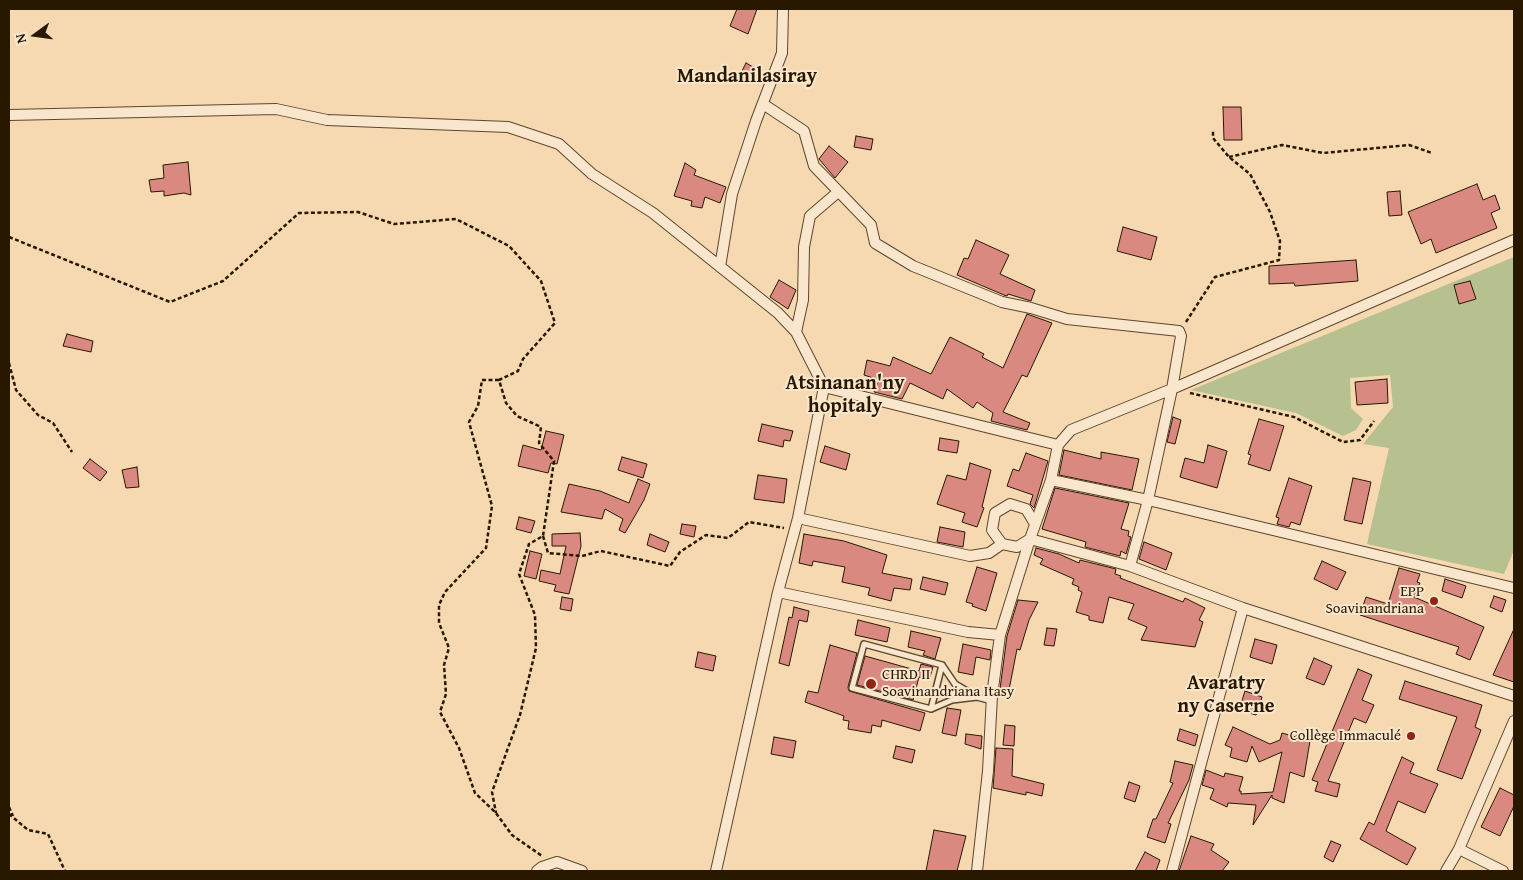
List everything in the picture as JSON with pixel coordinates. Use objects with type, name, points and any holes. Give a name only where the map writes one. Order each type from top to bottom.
[{"type":"street","points":[[720,267],[732,194],[762,104],[782,52],[783,9]]},
{"type":"street","points":[[762,104],[804,131],[814,166],[871,225],[875,243],[913,266],[993,298],[1067,319],[1179,331],[1181,336],[1172,389],[1148,500],[1130,566]]},
{"type":"street","points":[[9,115],[276,109],[327,120],[508,126],[559,144],[592,174],[652,213],[778,313],[796,332],[824,387],[798,518],[778,592],[716,871]]},
{"type":"street","points":[[796,332],[802,300],[804,247],[810,216],[838,192]]},
{"type":"street","points":[[977,871],[988,771],[992,701],[1000,635],[1030,539],[1051,480],[1058,445],[1071,430],[1172,389],[1514,240]]},
{"type":"street","points":[[824,387],[1058,445]]},
{"type":"street","points":[[1051,480],[1148,500],[1514,588]]},
{"type":"street","points":[[1035,524],[1026,509],[1010,504],[995,513],[992,530],[1002,544],[1017,547],[1030,539],[1130,566],[1243,608],[1514,696]]},
{"type":"street","points":[[798,518],[970,556],[989,553],[1002,544]]},
{"type":"street","points":[[778,592],[968,632],[1000,635]]},
{"type":"street","points":[[1172,871],[1243,608]]},
{"type":"street","points":[[1446,871],[1459,849],[1514,721]]},
{"type":"street","points":[[1459,849],[1503,871]]},
{"type":"street","points":[[537,871],[542,867],[557,862],[582,871]]},
{"type":"lane","points":[[977,697],[952,700],[931,709],[852,688],[864,644],[942,665],[955,684],[977,697],[992,701]]},
{"type":"lane","points":[[931,709],[942,665]]},
{"type":"path","points":[[1179,331],[1215,277],[1279,260],[1280,240],[1270,212],[1250,174],[1229,157],[1213,138],[1213,130]]},
{"type":"path","points":[[1229,157],[1282,145],[1323,153],[1409,145],[1432,153]]},
{"type":"path","points":[[9,237],[170,302],[223,281],[299,212],[358,212],[394,224],[456,219],[509,246],[541,280],[555,323],[523,359],[518,372],[499,380],[482,380],[478,406],[469,422],[492,506],[486,548],[444,592],[439,605],[440,623],[449,648],[444,666],[446,694],[440,712],[459,748],[475,793],[496,813],[512,835],[537,854],[557,862]]},
{"type":"path","points":[[9,364],[16,390],[38,415],[53,423],[72,452]]},
{"type":"path","points":[[499,380],[506,403],[517,416],[541,427],[540,443],[554,461],[542,536],[548,553],[582,556],[601,551],[670,566],[680,552],[706,535],[728,538],[749,522],[795,529]]},
{"type":"path","points":[[1172,389],[1294,417],[1344,442],[1360,440],[1374,421]]},
{"type":"path","points":[[496,813],[492,792],[520,715],[536,648],[535,615],[519,574],[529,544],[542,536]]},
{"type":"path","points":[[9,808],[13,817]]},
{"type":"path","points":[[9,814],[28,830],[48,834],[65,871]]},
{"type":"green space","points":[[1514,257],[1514,550],[1504,574],[1367,544],[1389,448],[1363,444],[1393,407],[1390,375],[1350,378],[1351,408],[1363,419],[1356,430],[1343,436],[1296,413],[1191,390]]},
{"type":"building","points":[[737,9],[757,9],[748,34],[730,26]]},
{"type":"building","points":[[746,63],[762,72],[757,82],[741,73]]},
{"type":"building","points":[[1223,107],[1241,107],[1242,140],[1224,140]]},
{"type":"building","points":[[856,136],[873,139],[871,150],[854,147]]},
{"type":"building","points":[[829,146],[848,162],[835,178],[819,159]]},
{"type":"building","points":[[188,162],[191,195],[184,193],[164,196],[164,191],[151,192],[149,180],[164,178],[163,165]]},
{"type":"building","points":[[685,163],[696,170],[694,175],[726,187],[720,203],[705,197],[702,208],[691,206],[692,201],[674,196]]},
{"type":"building","points":[[1477,184],[1483,200],[1495,195],[1500,209],[1491,213],[1497,228],[1436,253],[1431,239],[1421,244],[1408,212]]},
{"type":"building","points":[[1400,191],[1402,215],[1389,216],[1387,192]]},
{"type":"building","points":[[1123,227],[1157,237],[1151,260],[1117,251]]},
{"type":"building","points":[[976,240],[1009,255],[1000,274],[1035,290],[1031,301],[1008,294],[1007,296],[1004,295],[957,275],[964,258],[968,259]]},
{"type":"building","points":[[1356,260],[1358,281],[1295,286],[1294,283],[1269,284],[1269,266]]},
{"type":"building","points":[[779,280],[796,290],[788,309],[770,297]]},
{"type":"building","points":[[1470,281],[1476,299],[1459,304],[1454,285]]},
{"type":"building","points":[[1027,314],[1052,323],[1027,377],[1022,375],[1003,412],[1030,423],[1027,430],[991,421],[993,413],[977,402],[973,408],[947,389],[943,399],[910,383],[902,399],[874,392],[879,380],[864,375],[867,360],[890,366],[893,357],[931,374],[950,337],[984,354],[982,357],[1003,368]]},
{"type":"building","points":[[67,334],[93,341],[91,352],[63,346]]},
{"type":"building","points":[[1387,379],[1388,403],[1357,405],[1355,382]]},
{"type":"building","points":[[1173,417],[1181,420],[1175,444],[1167,442]]},
{"type":"building","points":[[1259,419],[1284,426],[1270,471],[1248,464],[1251,455],[1248,454]]},
{"type":"building","points":[[762,424],[793,431],[790,441],[784,440],[783,447],[758,441]]},
{"type":"building","points":[[546,431],[564,435],[557,464],[551,463],[548,473],[518,466],[523,445],[541,450]]},
{"type":"building","points":[[940,438],[959,441],[957,453],[938,450]]},
{"type":"building","points":[[1208,445],[1227,451],[1217,488],[1180,477],[1185,458],[1204,463]]},
{"type":"building","points":[[825,446],[850,454],[846,470],[820,462]]},
{"type":"building","points":[[1064,450],[1101,459],[1101,452],[1139,459],[1132,490],[1059,475]]},
{"type":"building","points":[[1026,453],[1048,461],[1034,508],[1030,504],[1033,495],[1007,486],[1013,469],[1019,471]]},
{"type":"building","points":[[622,457],[647,464],[643,478],[618,470]]},
{"type":"building","points":[[90,459],[107,472],[100,481],[83,468]]},
{"type":"building","points":[[970,463],[991,470],[982,507],[984,508],[977,527],[962,522],[965,513],[937,504],[947,475],[966,480]]},
{"type":"building","points":[[137,467],[139,487],[126,488],[122,470]]},
{"type":"building","points":[[758,475],[787,479],[784,503],[754,499]]},
{"type":"building","points":[[1289,478],[1312,486],[1300,525],[1291,522],[1289,527],[1277,524],[1279,518],[1276,517]]},
{"type":"building","points":[[1353,478],[1371,482],[1362,524],[1344,520]]},
{"type":"building","points":[[638,479],[650,484],[644,500],[625,533],[619,530],[623,519],[605,509],[602,519],[561,512],[569,484],[600,491],[629,503]]},
{"type":"building","points":[[1055,488],[1129,503],[1121,529],[1129,531],[1128,536],[1131,537],[1126,554],[1121,551],[1120,556],[1085,547],[1086,542],[1042,529]]},
{"type":"building","points":[[519,517],[535,521],[531,533],[516,529]]},
{"type":"building","points":[[682,524],[696,526],[694,537],[680,534]]},
{"type":"building","points":[[940,527],[965,532],[963,547],[937,542]]},
{"type":"building","points":[[580,533],[581,546],[569,594],[554,591],[556,585],[539,581],[541,570],[560,574],[566,546],[552,546],[552,534]]},
{"type":"building","points":[[650,534],[669,542],[665,552],[647,545]]},
{"type":"building","points":[[804,534],[844,541],[887,555],[882,573],[912,579],[910,590],[894,588],[891,601],[868,595],[870,588],[842,582],[845,567],[813,561],[812,566],[799,563]]},
{"type":"building","points":[[1144,542],[1172,553],[1166,570],[1139,559]]},
{"type":"building","points":[[1036,548],[1059,554],[1079,563],[1080,560],[1116,569],[1115,574],[1121,576],[1120,578],[1183,602],[1185,598],[1205,608],[1199,620],[1203,622],[1195,647],[1141,640],[1147,627],[1128,619],[1134,604],[1109,597],[1103,623],[1089,620],[1089,616],[1076,612],[1082,592],[1078,590],[1079,587],[1072,584],[1074,579],[1040,564],[1043,559],[1034,555]]},
{"type":"building","points":[[530,551],[542,554],[536,579],[524,576]]},
{"type":"building","points":[[1322,561],[1346,572],[1337,590],[1314,579]]},
{"type":"building","points":[[977,567],[997,573],[986,611],[966,602]]},
{"type":"building","points":[[1399,568],[1420,574],[1417,582],[1420,583],[1414,597],[1484,627],[1470,660],[1456,654],[1459,647],[1360,615],[1366,597],[1388,604]]},
{"type":"building","points":[[923,577],[948,583],[945,595],[920,589]]},
{"type":"building","points":[[1445,579],[1466,586],[1462,598],[1442,591]]},
{"type":"building","points":[[1494,596],[1506,600],[1502,612],[1490,607]]},
{"type":"building","points":[[562,597],[573,599],[571,611],[560,609]]},
{"type":"building","points":[[1018,600],[1038,602],[1029,620],[1020,650],[1017,649],[1009,690],[1000,689],[1007,636]]},
{"type":"building","points":[[794,607],[809,611],[807,622],[799,620],[789,666],[779,663],[789,617],[792,618]]},
{"type":"building","points":[[858,620],[890,628],[887,642],[855,635]]},
{"type":"building","points":[[1047,628],[1057,629],[1054,646],[1044,645]]},
{"type":"building","points":[[1514,629],[1514,682],[1493,675]]},
{"type":"building","points":[[911,631],[941,638],[935,659],[923,655],[925,651],[908,647]]},
{"type":"building","points":[[1255,639],[1277,645],[1272,664],[1250,657]]},
{"type":"building","points":[[963,644],[991,650],[990,660],[976,657],[973,675],[958,672]]},
{"type":"building","points":[[830,645],[857,653],[848,687],[849,691],[925,713],[920,731],[882,720],[881,727],[872,725],[871,733],[848,729],[849,721],[843,720],[844,716],[805,702],[808,691],[818,693]]},
{"type":"building","points":[[698,652],[716,656],[713,671],[695,667]]},
{"type":"building","points":[[865,656],[919,671],[921,664],[933,667],[929,680],[919,677],[913,700],[857,685]]},
{"type":"building","points":[[1314,658],[1332,666],[1324,685],[1306,678]]},
{"type":"building","points":[[1358,669],[1372,675],[1362,700],[1374,705],[1366,723],[1354,718],[1328,781],[1340,784],[1337,797],[1315,791],[1318,782],[1312,780]]},
{"type":"building","points":[[1405,681],[1482,705],[1475,727],[1481,730],[1462,779],[1437,770],[1457,717],[1399,699]]},
{"type":"building","points":[[1245,691],[1262,697],[1256,715],[1239,710]]},
{"type":"building","points":[[947,708],[961,710],[956,736],[942,733]]},
{"type":"building","points":[[1005,725],[1015,726],[1014,746],[1003,745]]},
{"type":"building","points":[[1233,727],[1270,744],[1280,740],[1282,733],[1296,737],[1297,732],[1311,735],[1304,777],[1290,772],[1284,803],[1272,798],[1272,795],[1253,825],[1256,805],[1228,803],[1227,807],[1210,799],[1214,789],[1202,785],[1206,770],[1224,777],[1225,773],[1243,777],[1239,791],[1241,791],[1241,794],[1273,792],[1282,752],[1259,762],[1252,746],[1247,762],[1230,757],[1232,748],[1225,745]]},
{"type":"building","points":[[1180,729],[1198,735],[1195,746],[1177,740]]},
{"type":"building","points":[[966,734],[982,736],[981,749],[965,744]]},
{"type":"building","points":[[774,737],[796,741],[793,758],[771,754]]},
{"type":"building","points":[[896,746],[915,750],[912,763],[893,758]]},
{"type":"building","points":[[996,748],[1013,749],[1012,776],[1044,784],[1042,796],[1026,792],[1026,795],[993,788]]},
{"type":"building","points":[[1402,757],[1414,763],[1410,773],[1438,784],[1425,813],[1398,801],[1386,831],[1416,848],[1407,865],[1360,839],[1369,822],[1374,825]]},
{"type":"building","points":[[1175,761],[1193,765],[1189,780],[1168,823],[1171,824],[1165,843],[1147,837],[1153,819],[1156,819],[1173,783],[1170,782]]},
{"type":"building","points":[[1129,782],[1140,786],[1135,802],[1124,798]]},
{"type":"building","points":[[1500,788],[1514,795],[1514,806],[1500,836],[1481,827]]},
{"type":"building","points":[[934,830],[966,836],[957,871],[926,871]]},
{"type":"building","points":[[1191,836],[1214,844],[1211,850],[1229,862],[1222,871],[1179,871]]},
{"type":"building","points":[[1331,841],[1341,845],[1333,862],[1324,857]]},
{"type":"building","points":[[1145,852],[1160,860],[1156,871],[1135,871]]},
{"type":"place","name":"EPP Soavinandriana","points":[[1434,601]]},
{"type":"place","name":"CHRD II Soavinandriana Itasy","points":[[871,684]]},
{"type":"place","name":"Collège Immaculé","points":[[1411,736]]},
{"type":"district","name":"Mandanilasiray","points":[[747,77]]},
{"type":"district","name":"Atsinanan'ny hopitaly","points":[[845,396]]},
{"type":"district","name":"Avaratry ny Caserne","points":[[1226,696]]}]
